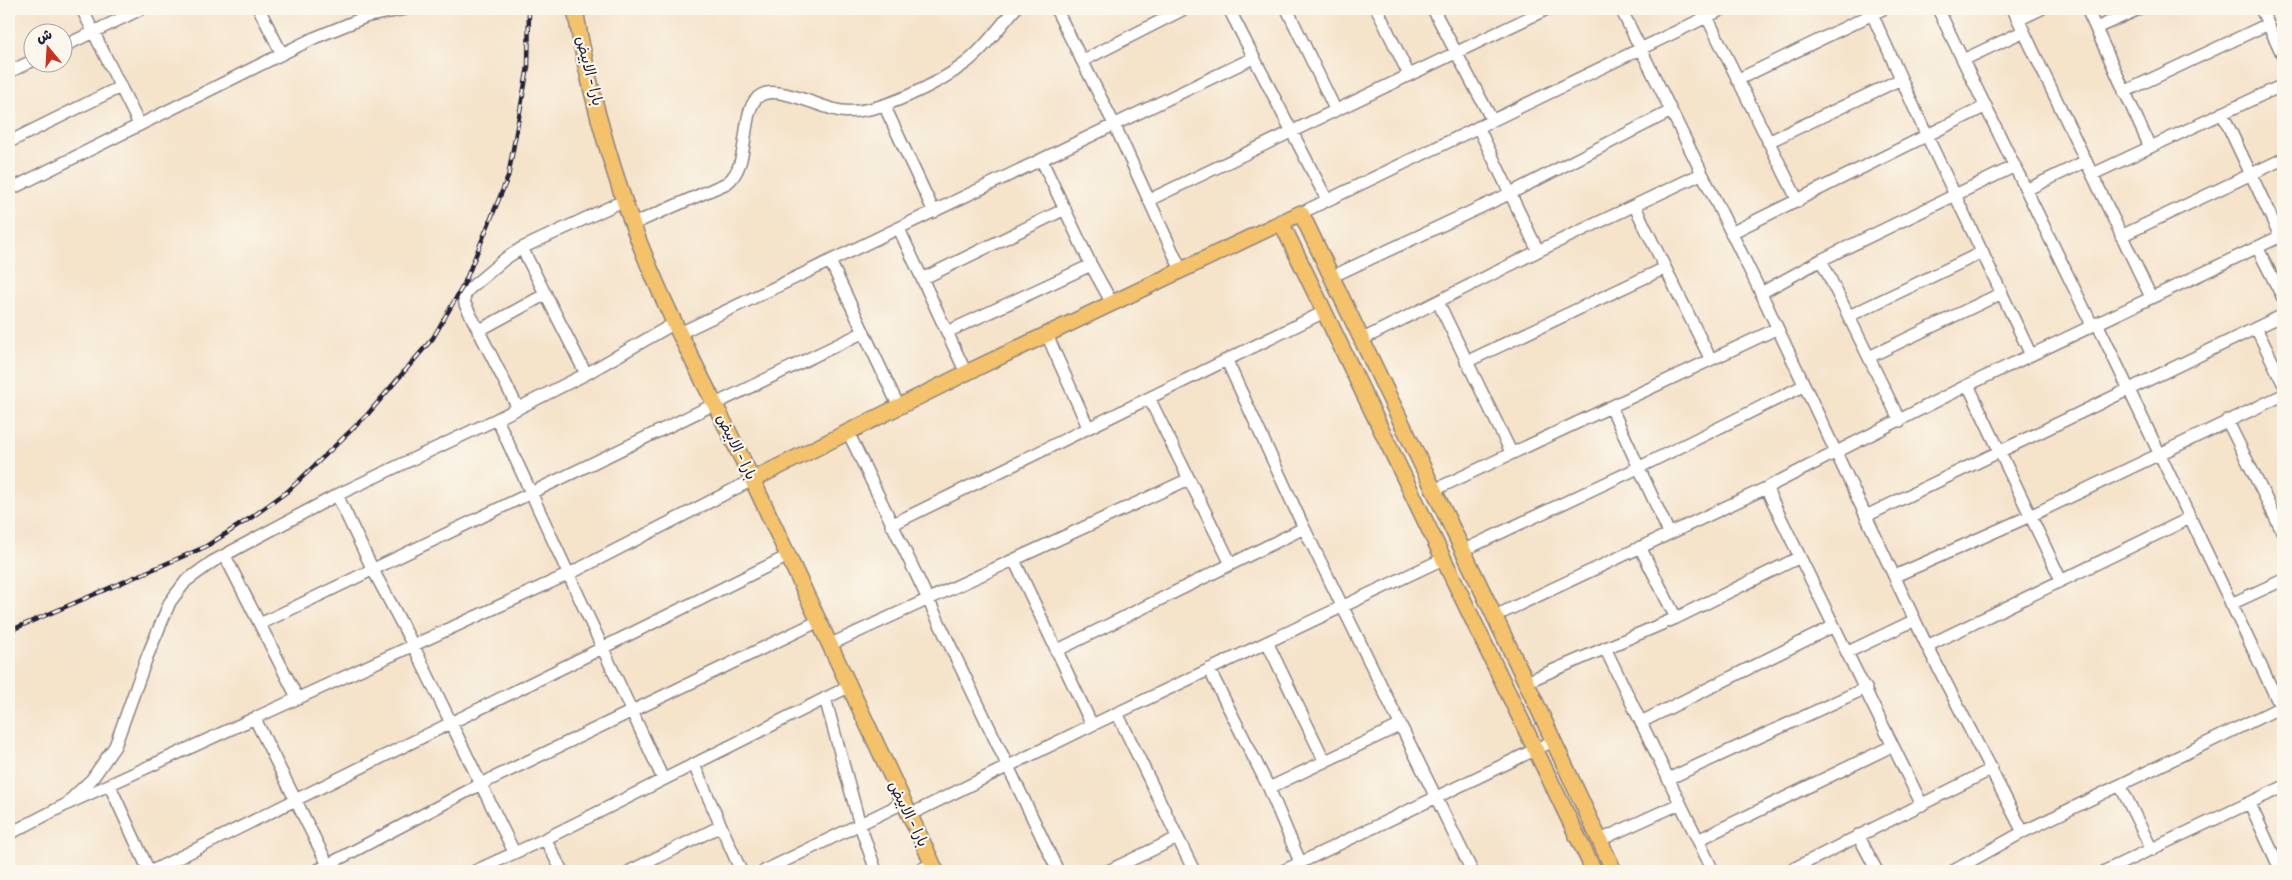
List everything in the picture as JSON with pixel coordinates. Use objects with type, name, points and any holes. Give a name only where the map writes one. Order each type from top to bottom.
[{"type":"main road","name":"بارا - الابيض","points":[[575,9],[593,93],[633,224],[678,328],[716,404],[934,867]]},
{"type":"main road","points":[[752,480],[966,373],[1301,213],[1493,617],[1526,682],[1614,871]]},
{"type":"main road","points":[[1281,222],[1594,871]]},
{"type":"street","points":[[82,9],[139,124]]},
{"type":"street","points":[[72,42],[141,9]]},
{"type":"street","points":[[259,9],[282,54]]},
{"type":"street","points":[[9,190],[139,124],[341,26],[368,16],[404,9]]},
{"type":"street","points":[[633,224],[733,179],[743,154],[751,106],[760,95],[773,91],[842,111],[884,104],[936,81],[967,61],[1015,9]]},
{"type":"street","points":[[1056,9],[1084,60],[1181,270]]},
{"type":"street","points":[[1084,60],[1184,9]]},
{"type":"street","points":[[1230,9],[1290,131],[1327,200]]},
{"type":"street","points":[[1287,9],[1335,109]]},
{"type":"street","points":[[1377,9],[1409,75]]},
{"type":"street","points":[[1433,9],[1492,120]]},
{"type":"street","points":[[1148,200],[1547,9]]},
{"type":"street","points":[[1621,9],[1761,293],[1834,453],[1895,576],[1927,646],[2023,832]]},
{"type":"street","points":[[1301,213],[1641,48],[1704,12],[1723,9]]},
{"type":"street","points":[[1737,80],[1883,9]]},
{"type":"street","points":[[1938,9],[2026,190],[2130,391],[2282,709],[2023,832],[1967,868],[1953,871]]},
{"type":"street","points":[[2013,9],[2151,297]]},
{"type":"street","points":[[2018,20],[2041,9]]},
{"type":"street","points":[[2087,9],[2150,147]]},
{"type":"street","points":[[2096,28],[2139,9]]},
{"type":"street","points":[[2261,9],[2283,56]]},
{"type":"street","points":[[1704,12],[1798,201]]},
{"type":"street","points":[[1872,14],[1926,134],[2031,355]]},
{"type":"street","points":[[2124,92],[2268,24]]},
{"type":"street","points":[[1963,60],[2024,31]]},
{"type":"street","points":[[65,805],[92,780],[115,746],[147,657],[176,591],[199,570],[337,495],[497,419],[678,328],[899,229],[1253,58]]},
{"type":"street","points":[[9,72],[22,65]]},
{"type":"street","points":[[1768,142],[1901,79]]},
{"type":"street","points":[[2093,174],[2283,85]]},
{"type":"street","points":[[9,142],[120,87]]},
{"type":"street","points":[[884,104],[934,212]]},
{"type":"street","points":[[1731,234],[1926,134],[1986,106]]},
{"type":"street","points":[[1331,277],[1509,194],[1672,111]]},
{"type":"street","points":[[1493,617],[1766,488],[1968,385],[2282,236],[2222,113]]},
{"type":"street","points":[[1478,127],[1538,252]]},
{"type":"street","points":[[2121,236],[2283,160]]},
{"type":"street","points":[[1042,161],[1091,264],[1112,303]]},
{"type":"street","points":[[2026,190],[2086,161]]},
{"type":"street","points":[[1761,293],[1821,260],[2015,166]]},
{"type":"street","points":[[1361,340],[1701,174]]},
{"type":"street","points":[[518,408],[478,331],[465,304],[464,297],[468,290],[506,258],[522,248],[625,200]]},
{"type":"street","points":[[1635,207],[1710,358]]},
{"type":"street","points":[[922,279],[1065,209]]},
{"type":"street","points":[[899,229],[966,373]]},
{"type":"street","points":[[2257,247],[2283,298]]},
{"type":"street","points":[[522,248],[586,374]]},
{"type":"street","points":[[1849,316],[1983,252]]},
{"type":"street","points":[[1821,260],[1900,421]]},
{"type":"street","points":[[830,261],[899,407]]},
{"type":"street","points":[[947,332],[1091,264]]},
{"type":"street","points":[[1466,362],[1666,268]]},
{"type":"street","points":[[1869,357],[2002,293]]},
{"type":"street","points":[[478,331],[546,294]]},
{"type":"street","points":[[1438,302],[1511,452]]},
{"type":"street","points":[[891,525],[1088,427],[1227,362],[1324,312]]},
{"type":"street","points":[[1866,516],[2130,391],[2283,315]]},
{"type":"street","points":[[2256,328],[2283,383]]},
{"type":"street","points":[[1434,490],[1710,358],[1776,329]]},
{"type":"street","points":[[260,624],[864,332]]},
{"type":"street","points":[[1047,335],[1088,427]]},
{"type":"street","points":[[1227,362],[1304,528],[1438,798],[1472,871]]},
{"type":"street","points":[[1968,385],[2061,580]]},
{"type":"street","points":[[1462,550],[1638,468],[1803,386]]},
{"type":"street","points":[[1895,576],[2030,516],[2159,452],[2283,395]]},
{"type":"street","points":[[1149,398],[1231,564]]},
{"type":"street","points":[[1611,407],[1669,533]]},
{"type":"street","points":[[497,419],[663,778]]},
{"type":"street","points":[[2227,420],[2278,511],[2283,533]]},
{"type":"street","points":[[848,432],[891,525],[929,599],[1006,766],[1058,871]]},
{"type":"street","points":[[829,645],[1189,479]]},
{"type":"street","points":[[9,834],[65,805],[569,574],[752,480]]},
{"type":"street","points":[[1766,488],[1922,805]]},
{"type":"street","points":[[337,495],[514,852]]},
{"type":"street","points":[[1927,646],[2190,518]]},
{"type":"street","points":[[1056,651],[1304,528]]},
{"type":"street","points":[[1640,547],[1676,618]]},
{"type":"street","points":[[225,556],[298,698]]},
{"type":"street","points":[[110,786],[150,871],[788,556]]},
{"type":"street","points":[[1526,682],[1676,618],[1800,557]]},
{"type":"street","points":[[764,871],[860,824],[906,809],[1006,766],[1443,559]]},
{"type":"street","points":[[1014,560],[1092,724]]},
{"type":"street","points":[[2232,604],[2283,580]]},
{"type":"street","points":[[1848,652],[1915,620]]},
{"type":"street","points":[[316,871],[330,868],[481,784],[818,621]]},
{"type":"street","points":[[1641,722],[1834,626]]},
{"type":"street","points":[[1267,642],[1325,762]]},
{"type":"street","points":[[1605,648],[1713,871]]},
{"type":"street","points":[[1209,669],[1269,788],[1303,861],[1310,871]]},
{"type":"street","points":[[475,871],[493,866],[514,852],[545,839],[663,778],[694,765],[848,687]]},
{"type":"street","points":[[1668,779],[1866,688]]},
{"type":"street","points":[[825,698],[860,824],[876,871]]},
{"type":"street","points":[[1117,713],[1194,871]]},
{"type":"street","points":[[255,719],[330,868]]},
{"type":"street","points":[[1269,788],[1401,725]]},
{"type":"street","points":[[1283,871],[1553,741]]},
{"type":"street","points":[[1698,840],[1892,746]]},
{"type":"street","points":[[694,765],[741,871]]},
{"type":"street","points":[[1789,871],[1992,769]]},
{"type":"street","points":[[2120,785],[2152,850]]},
{"type":"street","points":[[2105,871],[2283,787]]},
{"type":"street","points":[[1600,840],[1679,804]]},
{"type":"street","points":[[2250,804],[2278,870]]},
{"type":"street","points":[[630,871],[721,826]]},
{"type":"street","points":[[1858,835],[1877,871]]},
{"type":"street","points":[[1108,871],[1177,838]]},
{"type":"street","points":[[545,839],[562,871]]},
{"type":"street","points":[[917,871],[934,867]]},
{"type":"railway","points":[[9,631],[205,547],[252,517],[288,491],[367,415],[433,338],[464,284],[508,177],[528,67],[529,9]]}]
